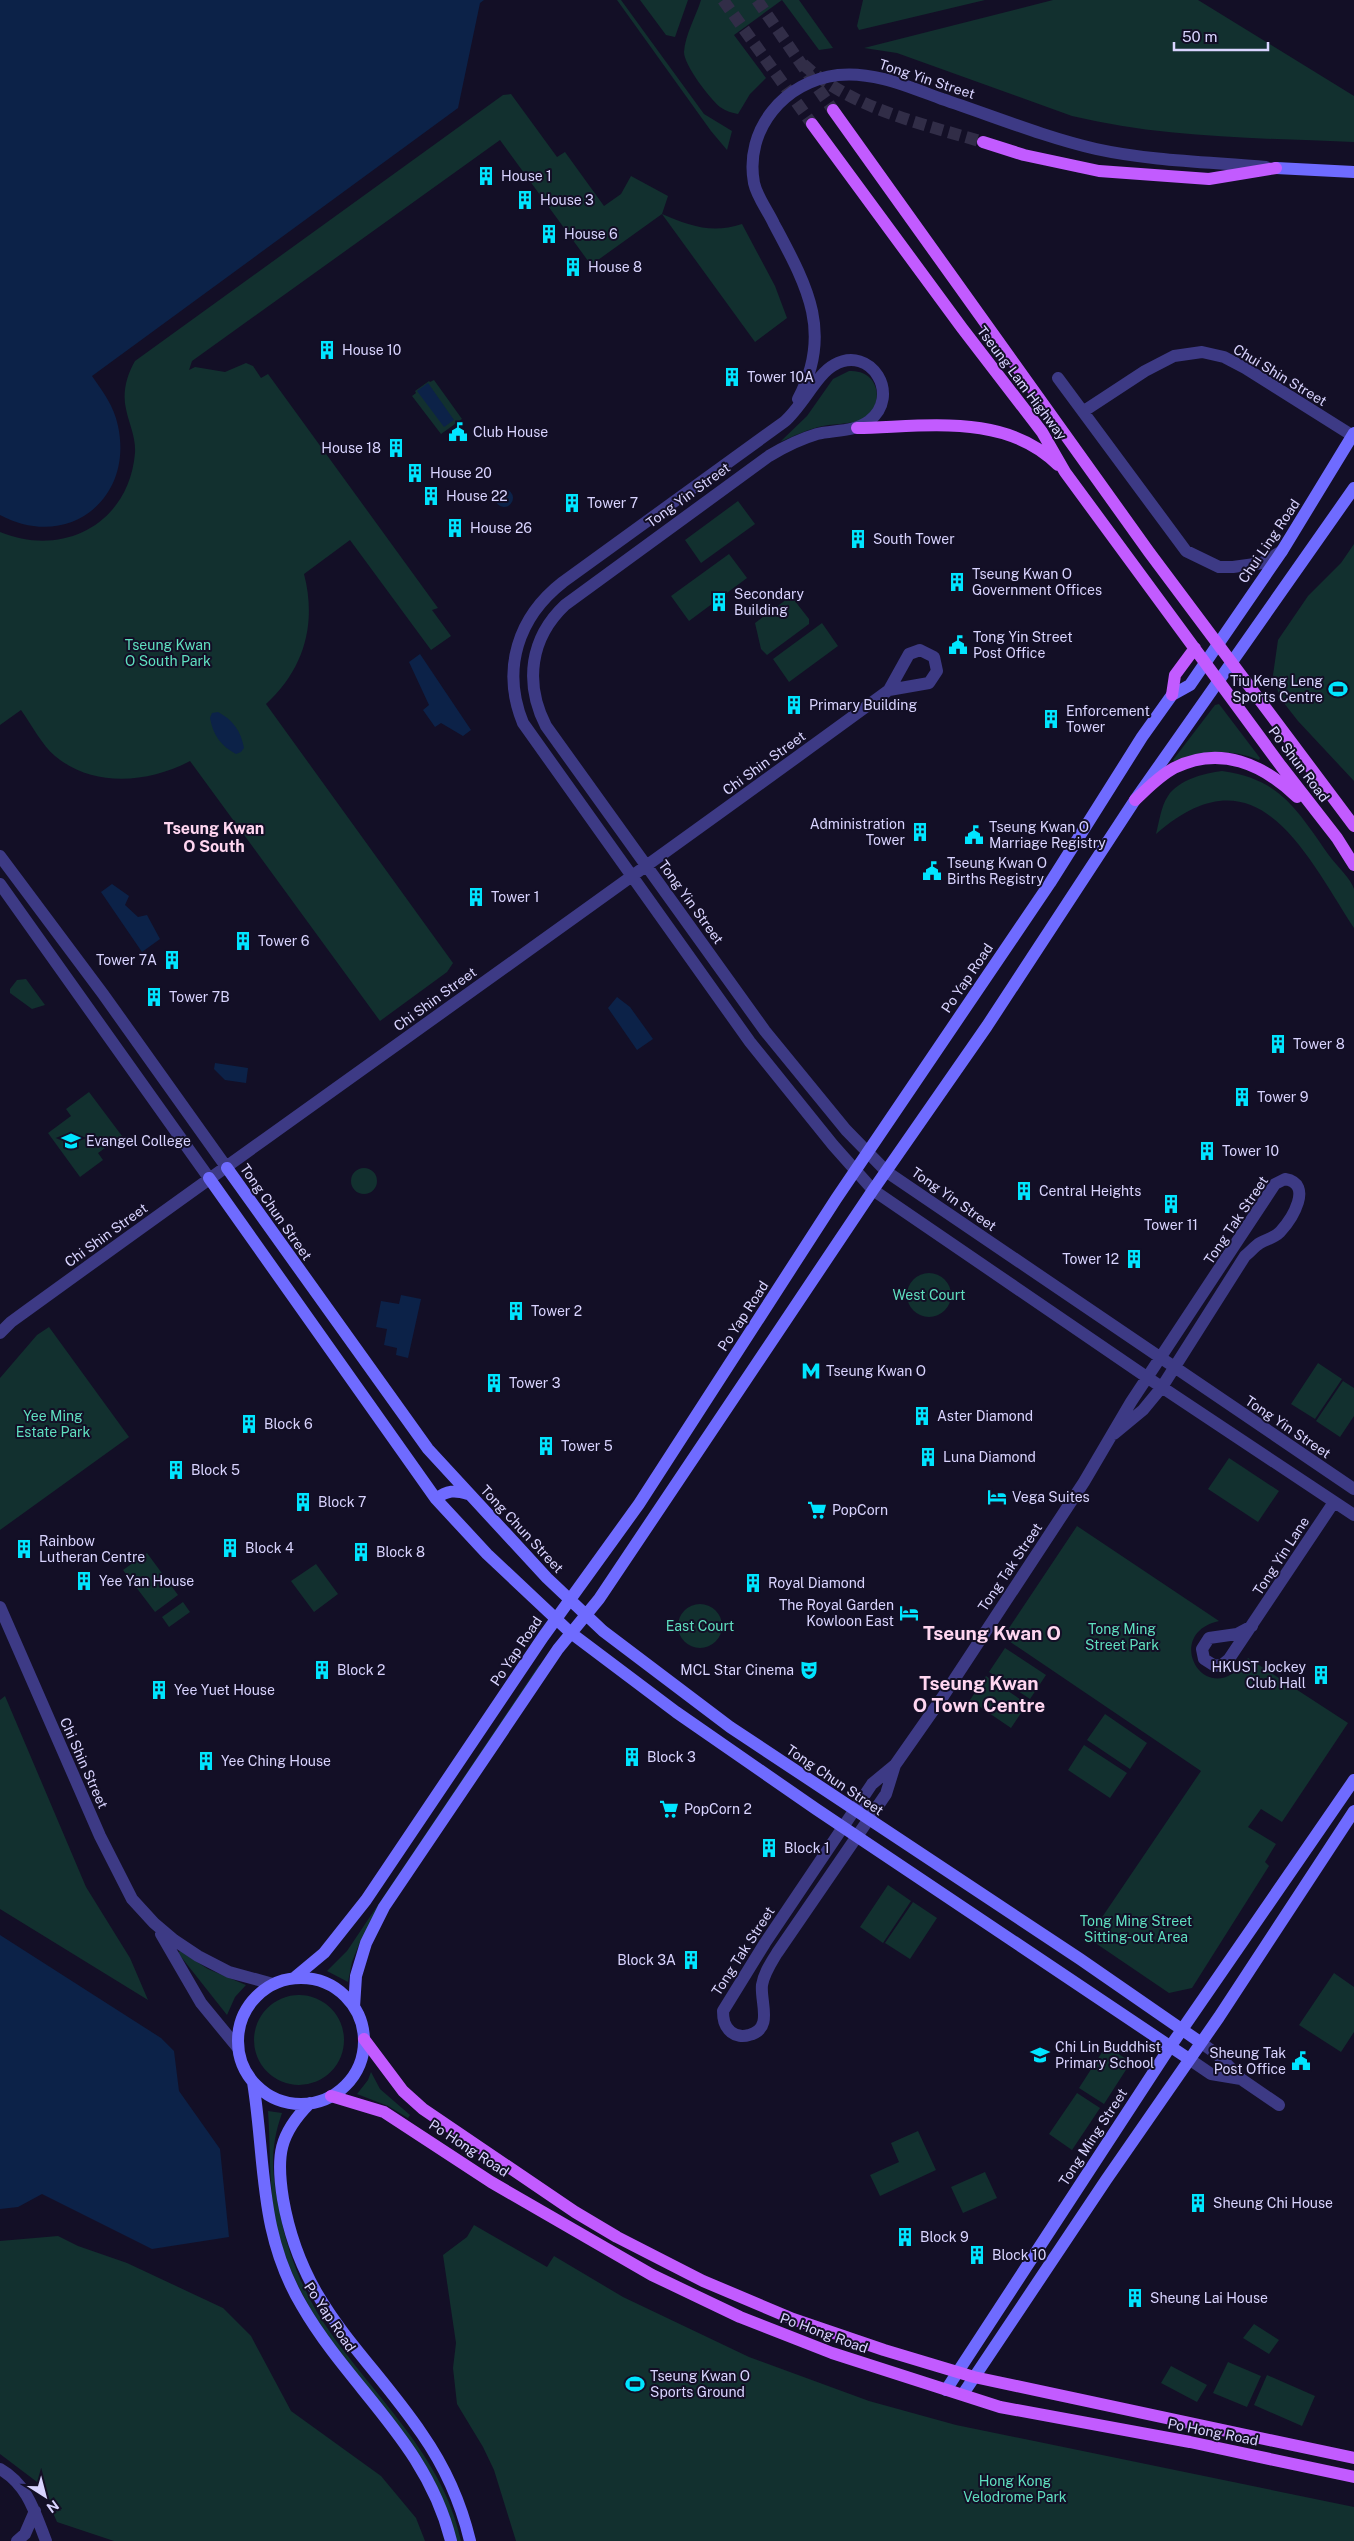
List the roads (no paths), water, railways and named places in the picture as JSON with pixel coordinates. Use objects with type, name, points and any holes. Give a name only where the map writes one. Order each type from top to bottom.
[{"type":"main road","name":"Tseung Lam Highway","points":[[833,110],[1232,664]]},
{"type":"main road","name":"Tseung Lam Highway","points":[[812,124],[956,320],[1042,432],[1065,472],[1205,662]]},
{"type":"main road","points":[[983,142],[1024,155],[1099,171],[1208,179],[1276,168]]},
{"type":"main road","name":"Tong Yin Street","points":[[1276,168],[1354,172]]},
{"type":"main road","points":[[857,428],[986,427],[1011,434],[1051,458],[1065,472]]},
{"type":"main road","name":"Chui Ling Road","points":[[1205,662],[1282,551],[1353,434]]},
{"type":"main road","points":[[1219,683],[1290,576],[1354,488]]},
{"type":"main road","points":[[1172,695],[1175,675],[1195,648]]},
{"type":"main road","name":"Po Shun Road","points":[[1205,662],[1337,838],[1354,865]]},
{"type":"main road","name":"Po Yap Road","points":[[294,1978],[324,1953],[366,1900],[556,1619],[639,1504],[867,1153],[1050,883],[1142,737],[1172,695],[1190,685],[1205,662]]},
{"type":"main road","name":"Po Shun Road","points":[[1232,664],[1354,826]]},
{"type":"main road","name":"Po Yap Road","points":[[354,2007],[356,1976],[366,1943],[384,1907],[571,1633],[586,1615],[874,1190],[998,1011],[1135,800],[1219,683]]},
{"type":"main road","points":[[1135,800],[1158,779],[1188,762],[1204,758],[1237,759],[1262,768],[1273,776],[1296,795],[1337,838]]},
{"type":"main road","name":"Tong Chun Street","points":[[227,1168],[428,1449],[468,1494],[586,1615],[636,1658],[730,1727],[1080,1959],[1200,2042]]},
{"type":"main road","points":[[209,1178],[436,1499],[487,1554],[571,1633],[676,1712],[842,1827],[1189,2059]]},
{"type":"main road","points":[[436,1499],[442,1493],[455,1490],[468,1494]]},
{"type":"main road","name":"Tong Ming Street","points":[[946,2390],[1170,2047],[1354,1780]]},
{"type":"main road","points":[[963,2394],[1354,1811]]},
{"type":"main road","name":"Po Yap Road","points":[[294,1978],[316,1979],[327,1983],[347,1998],[354,2007],[364,2039],[362,2056],[355,2072],[345,2085],[331,2096],[310,2103],[294,2103],[279,2100],[265,2093],[253,2082],[240,2060],[238,2028],[245,2012],[257,1995],[273,1984],[294,1978]]},
{"type":"main road","name":"Po Hong Road","points":[[364,2039],[402,2091],[423,2109],[575,2212],[617,2237],[703,2282],[747,2301],[838,2335],[957,2373],[1354,2458]]},
{"type":"main road","name":"Po Yap Road","points":[[253,2082],[258,2113],[265,2201],[272,2236],[285,2271],[317,2330],[397,2430],[419,2463],[440,2506],[451,2541]]},
{"type":"main road","name":"Po Hong Road","points":[[331,2096],[384,2112],[566,2227],[634,2266],[740,2317],[832,2353],[1000,2407],[1190,2442],[1354,2477]]},
{"type":"main road","name":"Po Yap Road","points":[[310,2103],[288,2129],[283,2141],[280,2162],[285,2208],[298,2255],[318,2298],[336,2324],[410,2417],[434,2452],[458,2501],[470,2541]]},
{"type":"street","name":"Tong Yin Street","points":[[784,422],[810,373],[815,348],[815,325],[811,302],[803,278],[754,184],[753,157],[756,143],[771,110],[782,98],[801,86],[823,78],[859,74],[908,87],[1096,149],[1158,159],[1276,168]]},
{"type":"street","name":"Chui Shin Street","points":[[1084,411],[1145,371],[1174,356],[1202,352],[1224,357],[1245,368],[1353,434]]},
{"type":"street","name":"Tong Yin Street","points":[[1354,1489],[887,1172],[867,1153],[765,1031],[540,715],[534,694],[532,678],[533,661],[539,640],[550,621],[565,605],[757,463],[780,449],[803,439],[857,428],[874,416],[879,409],[884,394],[883,386],[877,373],[867,364],[853,360],[840,362],[828,368],[798,410],[784,422],[552,590],[527,620],[517,645],[512,684],[522,723],[750,1042],[874,1190],[1148,1378],[1354,1515]]},
{"type":"street","points":[[1058,378],[1186,551],[1219,567],[1262,563],[1282,551]]},
{"type":"street","name":"Chi Shin Street","points":[[0,1333],[11,1322],[209,1178],[227,1168],[632,878],[889,690]]},
{"type":"street","name":"Tong Chun Street","points":[[0,856],[100,990],[227,1168]]},
{"type":"street","points":[[0,884],[209,1178]]},
{"type":"street","name":"Tong Tak Street","points":[[895,1765],[872,1784],[726,2004],[723,2018],[725,2025],[734,2034],[740,2036],[753,2034],[763,2024],[765,2017],[762,1986],[765,1974],[777,1953],[886,1794],[895,1765],[1114,1434],[1131,1402],[1162,1358],[1275,1184],[1285,1179],[1294,1181],[1300,1188],[1300,1197],[1288,1222],[1280,1232],[1259,1244],[1245,1256],[1162,1387],[1143,1410],[1114,1434]]},
{"type":"street","name":"Tong Yin Lane","points":[[1252,1626],[1334,1502]]},
{"type":"street","name":"Chi Shin Street","points":[[0,1606],[100,1836],[132,1899],[154,1923],[174,1940],[229,1972],[273,1984]]},
{"type":"street","name":"Chi Shin Street","points":[[154,1923],[202,2003],[238,2048]]},
{"type":"street","points":[[1200,2042],[1218,2055],[1240,2080],[1279,2105]]},
{"type":"street","points":[[1189,2059],[1211,2074],[1240,2080]]},
{"type":"street","points":[[0,2469],[20,2485],[46,2541]]},
{"type":"street","points":[[17,2541],[25,2534],[34,2512]]},
{"type":"water","points":[[0,0],[484,0],[480,3],[458,108],[92,376],[111,406],[118,426],[120,453],[116,476],[105,496],[90,512],[71,522],[49,527],[25,525],[0,515]]},
{"type":"water","points":[[428,383],[454,420],[444,427],[417,391]]},
{"type":"water","points":[[504,489],[510,492],[513,498],[510,504],[504,507],[498,504],[495,498],[498,492]]},
{"type":"water","points":[[420,654],[471,730],[463,736],[441,723],[435,727],[423,710],[429,705],[409,662]]},
{"type":"water","points":[[218,712],[232,722],[241,736],[244,748],[241,752],[236,754],[222,744],[213,730],[210,718],[212,713]]},
{"type":"water","points":[[112,884],[129,896],[125,905],[138,917],[147,915],[160,939],[142,952],[101,892]]},
{"type":"water","points":[[617,997],[630,1007],[653,1039],[637,1050],[608,1008]]},
{"type":"water","points":[[215,1063],[248,1068],[246,1083],[225,1080],[214,1069]]},
{"type":"water","points":[[401,1295],[421,1299],[408,1358],[396,1355],[397,1348],[384,1345],[387,1329],[376,1327],[381,1301],[399,1304]]},
{"type":"water","points":[[0,1935],[161,2038],[174,2051],[179,2091],[220,2149],[229,2237],[152,2249],[42,2194],[18,2207],[0,2209]]},
{"type":"tunnel","points":[[723,0],[812,124]]},
{"type":"tunnel","points":[[757,0],[833,110]]},
{"type":"tunnel","points":[[803,64],[843,92],[888,113],[983,142]]},
{"type":"place","name":"House 1","points":[[486,176]]},
{"type":"place","name":"House 3","points":[[525,200]]},
{"type":"place","name":"House 6","points":[[549,234]]},
{"type":"place","name":"House 8","points":[[573,267]]},
{"type":"place","name":"House 10","points":[[327,350]]},
{"type":"place","name":"Tower 10A","points":[[732,377]]},
{"type":"place","name":"Club House","points":[[458,432]]},
{"type":"place","name":"House 18","points":[[396,448]]},
{"type":"place","name":"House 20","points":[[415,473]]},
{"type":"place","name":"House 22","points":[[431,496]]},
{"type":"place","name":"Tower 7","points":[[572,503]]},
{"type":"place","name":"House 26","points":[[455,528]]},
{"type":"place","name":"South Tower","points":[[858,539]]},
{"type":"place","name":"Tseung Kwan O Government Offices","points":[[957,582]]},
{"type":"place","name":"Secondary Building","points":[[719,602]]},
{"type":"place","name":"Tong Yin Street Post Office","points":[[958,645]]},
{"type":"place","name":"Tiu Keng Leng Sports Centre","points":[[1338,689]]},
{"type":"place","name":"Primary Building","points":[[794,705]]},
{"type":"place","name":"Enforcement Tower","points":[[1051,719]]},
{"type":"place","name":"Administration Tower","points":[[920,832]]},
{"type":"place","name":"Tseung Kwan O Marriage Registry","points":[[974,835]]},
{"type":"place","name":"Tseung Kwan O Births Registry","points":[[932,871]]},
{"type":"place","name":"Tower 1","points":[[476,897]]},
{"type":"place","name":"Tower 6","points":[[243,941]]},
{"type":"place","name":"Tower 7A","points":[[172,960]]},
{"type":"place","name":"Tower 7B","points":[[154,997]]},
{"type":"place","name":"Tower 8","points":[[1278,1044]]},
{"type":"place","name":"Tower 9","points":[[1242,1097]]},
{"type":"place","name":"Evangel College","points":[[71,1141]]},
{"type":"place","name":"Tower 10","points":[[1207,1151]]},
{"type":"place","name":"Central Heights","points":[[1024,1191]]},
{"type":"place","name":"Tower 11","points":[[1171,1204]]},
{"type":"place","name":"Tower 12","points":[[1134,1259]]},
{"type":"place","name":"Tower 2","points":[[516,1311]]},
{"type":"place","name":"Tseung Kwan O","points":[[811,1371]]},
{"type":"place","name":"Tower 3","points":[[494,1383]]},
{"type":"place","name":"Aster Diamond","points":[[922,1416]]},
{"type":"place","name":"Block 6","points":[[249,1424]]},
{"type":"place","name":"Tower 5","points":[[546,1446]]},
{"type":"place","name":"Luna Diamond","points":[[928,1457]]},
{"type":"place","name":"Block 5","points":[[176,1470]]},
{"type":"place","name":"Vega Suites","points":[[997,1497]]},
{"type":"place","name":"Block 7","points":[[303,1502]]},
{"type":"place","name":"PopCorn","points":[[817,1510]]},
{"type":"place","name":"Block 4","points":[[230,1548]]},
{"type":"place","name":"Rainbow Lutheran Centre","points":[[24,1549]]},
{"type":"place","name":"Block 8","points":[[361,1552]]},
{"type":"place","name":"Yee Yan House","points":[[84,1581]]},
{"type":"place","name":"Royal Diamond","points":[[753,1583]]},
{"type":"place","name":"The Royal Garden Kowloon East","points":[[909,1613]]},
{"type":"place","name":"Block 2","points":[[322,1670]]},
{"type":"place","name":"MCL Star Cinema","points":[[809,1670]]},
{"type":"place","name":"HKUST Jockey Club Hall","points":[[1321,1675]]},
{"type":"place","name":"Yee Yuet House","points":[[159,1690]]},
{"type":"place","name":"Block 3","points":[[632,1757]]},
{"type":"place","name":"Yee Ching House","points":[[206,1761]]},
{"type":"place","name":"PopCorn 2","points":[[669,1809]]},
{"type":"place","name":"Block 1","points":[[769,1848]]},
{"type":"place","name":"Block 3A","points":[[691,1960]]},
{"type":"place","name":"Chi Lin Buddhist Primary School","points":[[1040,2055]]},
{"type":"place","name":"Sheung Tak Post Office","points":[[1301,2061]]},
{"type":"place","name":"Sheung Chi House","points":[[1198,2203]]},
{"type":"place","name":"Block 9","points":[[905,2237]]},
{"type":"place","name":"Block 10","points":[[977,2255]]},
{"type":"place","name":"Sheung Lai House","points":[[1135,2298]]},
{"type":"place","name":"Tseung Kwan O Sports Ground","points":[[635,2384]]},
{"type":"district","name":"Tseung Kwan O South","points":[[214,837]]},
{"type":"district","name":"Tseung Kwan O","points":[[992,1633]]},
{"type":"district","name":"Tseung Kwan O Town Centre","points":[[979,1694]]},
{"type":"park label","name":"Tseung Kwan O South Park","points":[[168,654]]},
{"type":"park label","name":"West Court","points":[[929,1295]]},
{"type":"park label","name":"Yee Ming Estate Park","points":[[53,1424]]},
{"type":"park label","name":"East Court","points":[[700,1626]]},
{"type":"park label","name":"Tong Ming Street Park","points":[[1122,1638]]},
{"type":"park label","name":"Tong Ming Street Sitting-out Area","points":[[1136,1929]]},
{"type":"park label","name":"Hong Kong Velodrome Park","points":[[1015,2490]]}]
